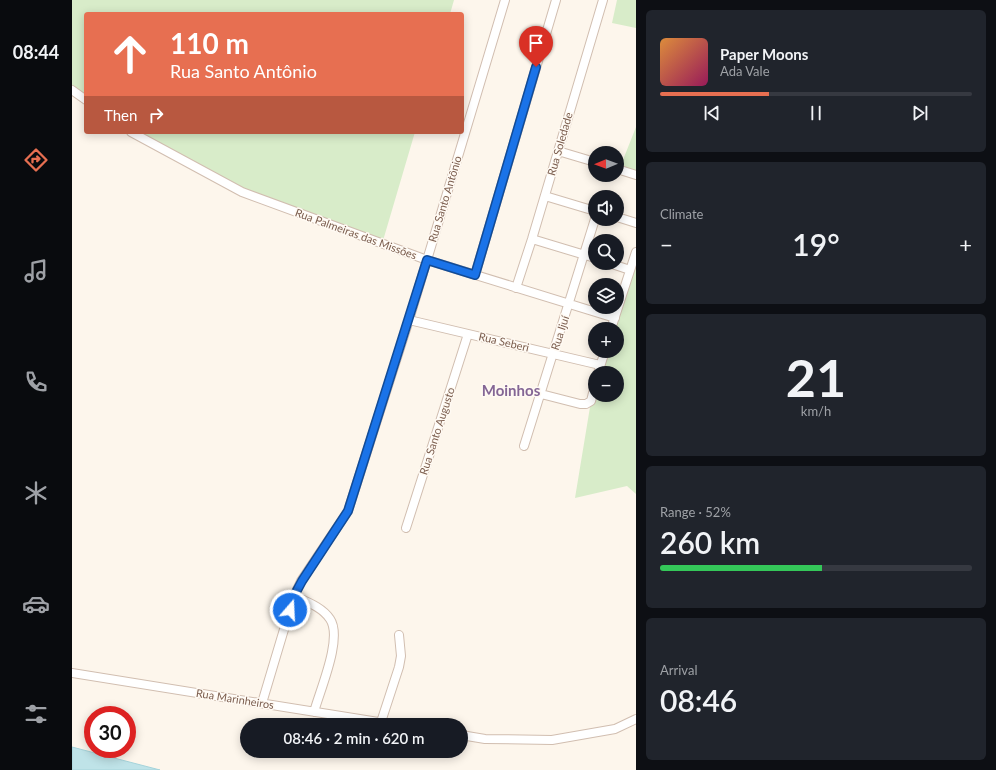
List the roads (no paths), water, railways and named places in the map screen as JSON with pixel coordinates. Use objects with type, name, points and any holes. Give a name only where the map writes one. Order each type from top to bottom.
[{"type":"street","name":"Rua Santo Antônio","points":[[262,703],[294,596],[302,581],[348,511],[409,320],[505,0]]},
{"type":"street","points":[[475,275],[556,0]]},
{"type":"street","name":"Rua Soledade","points":[[516,288],[603,0]]},
{"type":"street","points":[[72,90],[84,99]]},
{"type":"street","name":"Rua Palmeiras das Missões","points":[[136,134],[242,192],[427,260],[615,318]]},
{"type":"street","points":[[558,151],[588,160]]},
{"type":"street","points":[[624,171],[636,175]]},
{"type":"street","points":[[545,196],[588,209]]},
{"type":"street","points":[[624,219],[636,223]]},
{"type":"street","name":"Rua Ijuí","points":[[524,446],[593,226]]},
{"type":"street","points":[[532,239],[588,256]]},
{"type":"street","points":[[614,322],[636,252]]},
{"type":"street","points":[[624,268],[630,270]]},
{"type":"street","name":"Rua Seberi","points":[[409,320],[553,354],[590,366]]},
{"type":"street","name":"Rua Santo Augusto","points":[[406,528],[468,334]]},
{"type":"street","points":[[541,394],[580,404],[586,404],[589,402]]},
{"type":"street","points":[[294,596],[321,609],[331,620],[335,632],[334,646],[314,712]]},
{"type":"street","points":[[382,718],[399,666],[401,656],[399,635]]},
{"type":"street","name":"Rua Marinheiros","points":[[72,673],[354,718]]},
{"type":"street","points":[[468,736],[485,739],[552,740],[614,729],[636,719]]},
{"type":"water","points":[[72,747],[84,750],[84,758],[114,758],[160,770],[72,770]]},
{"type":"district","name":"Moinhos","points":[[511,391]]}]
